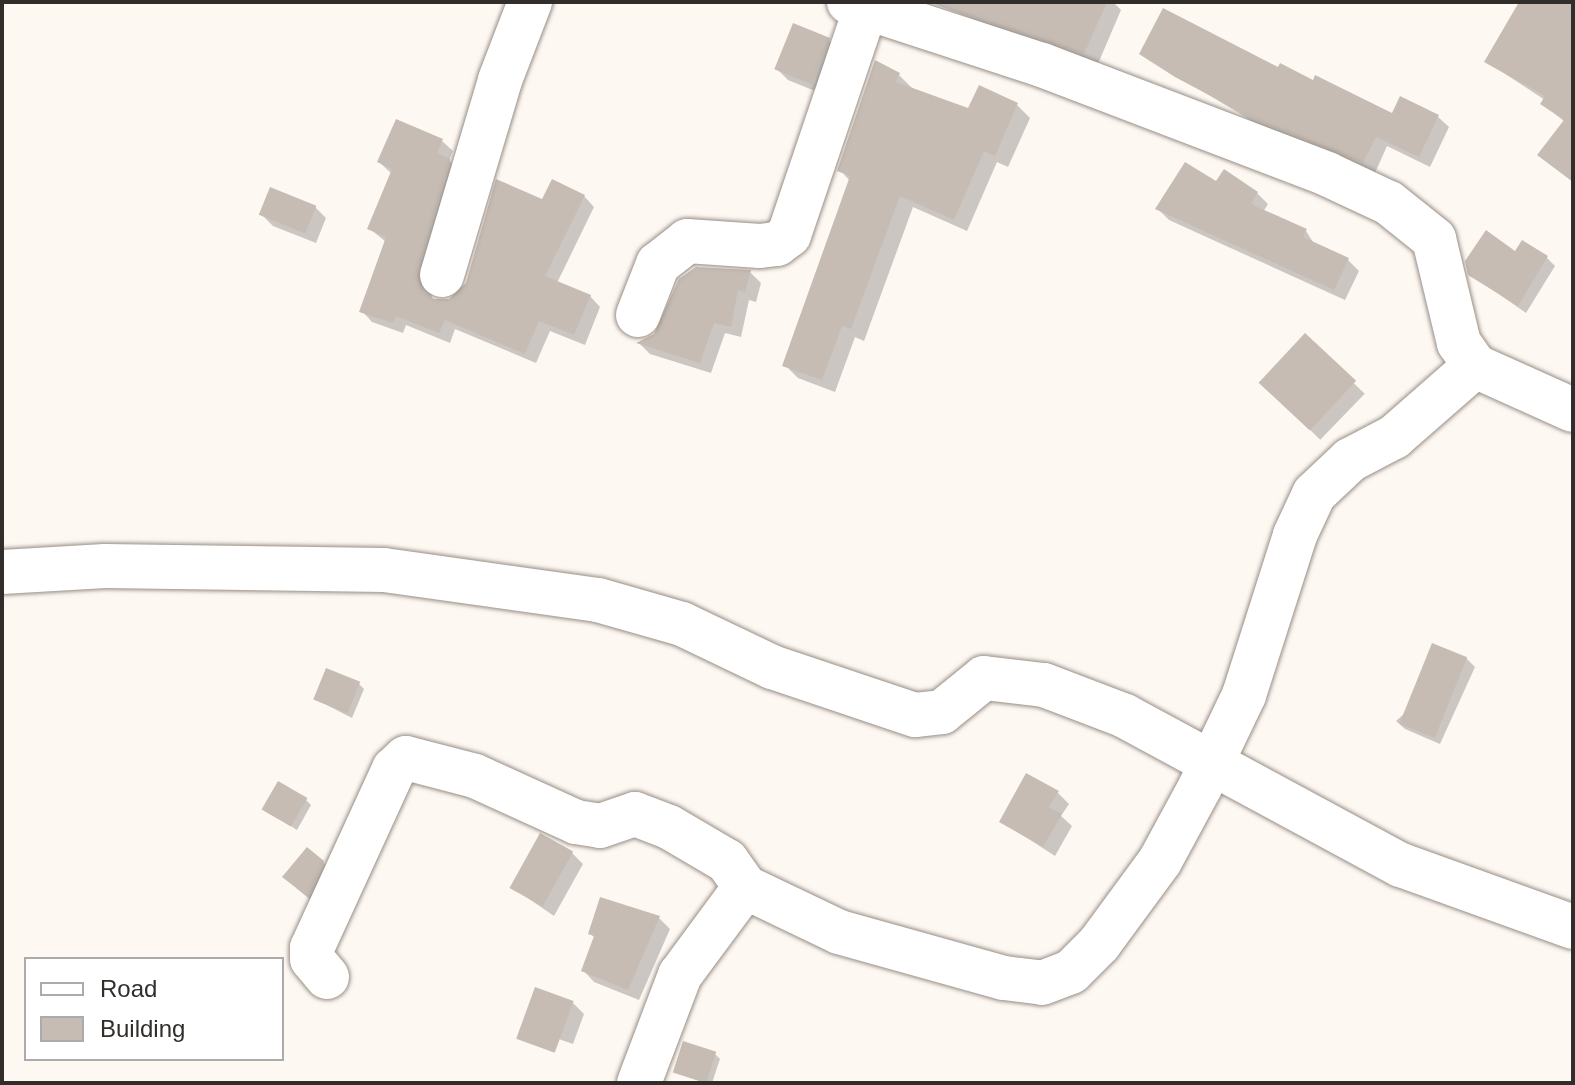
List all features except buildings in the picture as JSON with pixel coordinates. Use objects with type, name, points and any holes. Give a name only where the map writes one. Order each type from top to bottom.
[{"type":"street","points":[[442,275],[500,80],[530,2]]},
{"type":"street","points":[[638,315],[658,264],[687,241],[760,246],[777,244],[789,235],[857,5],[1055,70],[1327,174],[1389,203],[1434,239],[1459,343],[1475,366],[1573,410]]},
{"type":"street","points":[[327,977],[312,959],[312,948],[394,769],[406,758],[475,776],[576,822],[600,826],[635,814],[715,853],[745,887],[839,932],[965,970],[1042,983],[1071,972],[1099,944],[1160,861],[1211,766],[1244,695],[1295,535],[1314,494],[1350,460],[1394,437],[1475,366]]},
{"type":"street","points":[[2,572],[105,566],[384,570],[598,600],[682,624],[772,667],[915,715],[942,712],[984,678],[1044,685],[1125,716],[1211,766],[1401,865],[1573,927]]},
{"type":"street","points":[[639,1083],[680,975],[745,887]]}]
